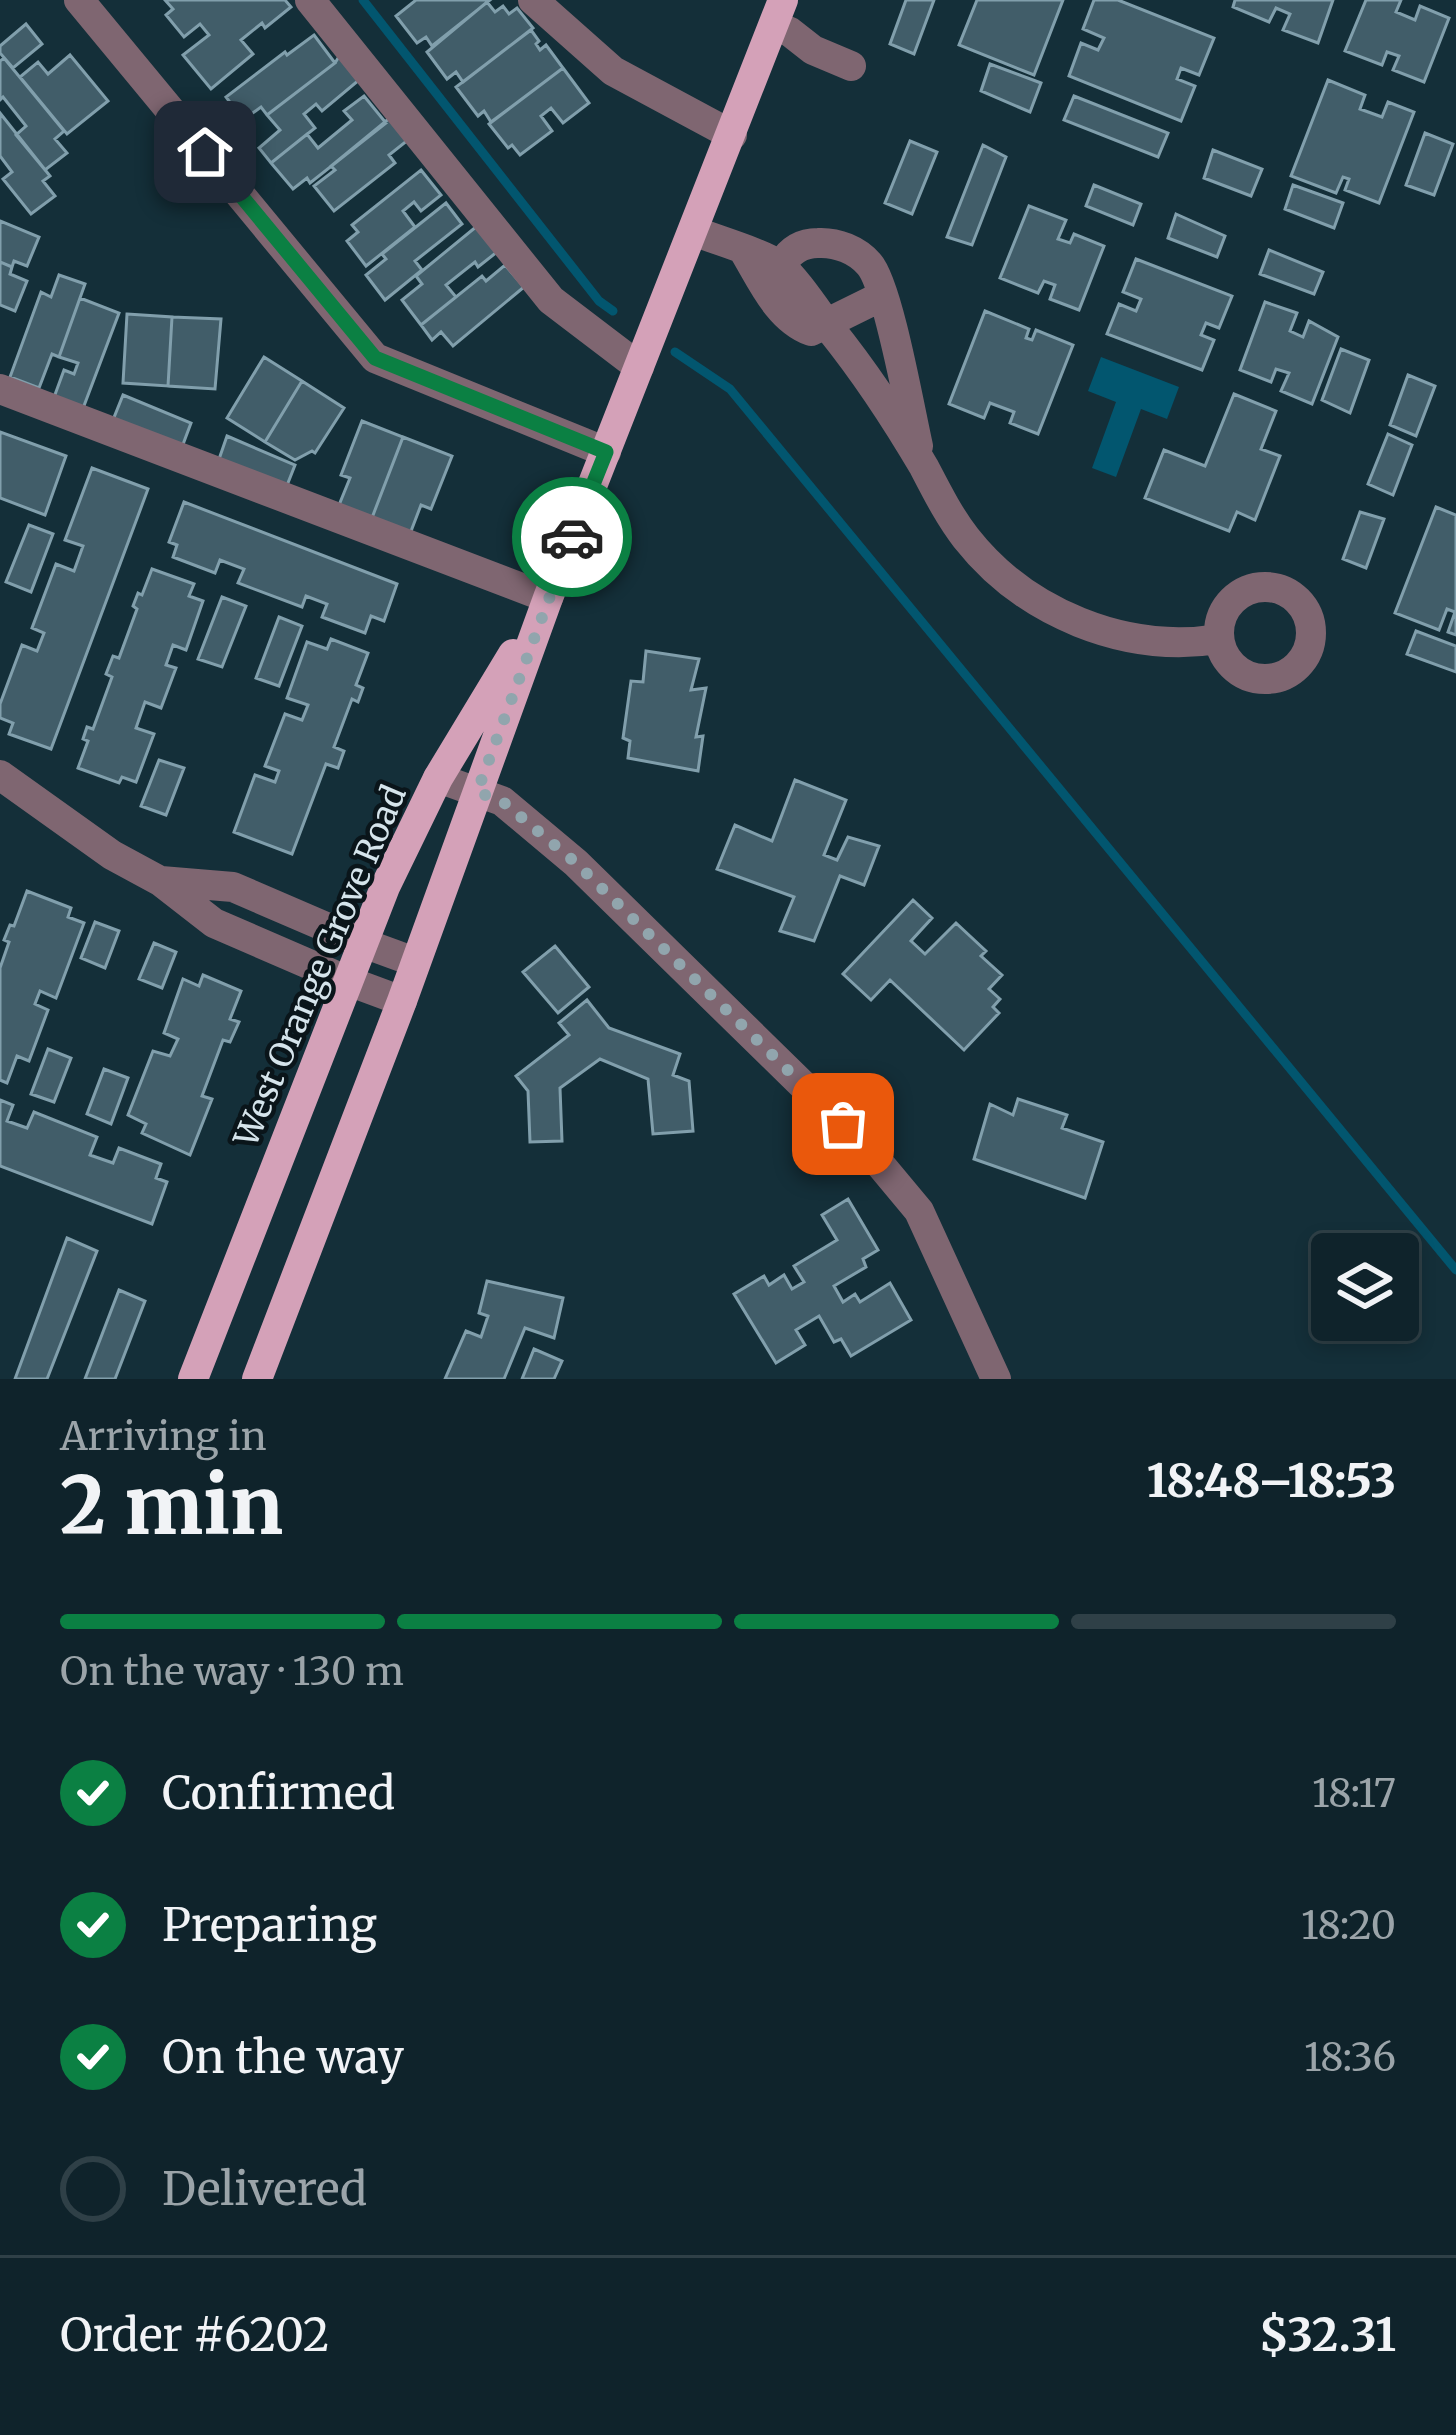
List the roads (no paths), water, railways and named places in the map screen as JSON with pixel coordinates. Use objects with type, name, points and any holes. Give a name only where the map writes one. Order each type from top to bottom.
[{"type":"main road","name":"West Orange Grove Road","points":[[257,1379],[402,1001],[548,598],[778,12]]},
{"type":"main road","name":"West Orange Grove Road","points":[[193,1379],[385,887],[438,778],[548,598]]},
{"type":"street","points":[[79,0],[375,358],[606,452]]},
{"type":"street","points":[[310,0],[550,300],[639,367]]},
{"type":"street","points":[[532,0],[613,71],[732,134]]},
{"type":"street","points":[[778,12],[790,32],[813,50],[842,63]]},
{"type":"street","points":[[694,231],[781,266],[828,325],[923,466],[943,506],[1000,574],[1030,597],[1106,632],[1188,644],[1219,639]]},
{"type":"street","points":[[781,266],[784,258],[812,242],[841,246],[866,259],[874,269],[923,466]]},
{"type":"street","points":[[744,251],[794,325],[811,332],[882,296]]},
{"type":"street","points":[[0,389],[548,598]]},
{"type":"street","points":[[0,775],[112,855],[160,881],[214,923],[402,1001]]},
{"type":"street","points":[[438,778],[502,801],[576,863],[864,1144],[919,1211],[996,1379]]},
{"type":"street","points":[[160,881],[233,886],[415,962]]},
{"type":"water","points":[[1101,357],[1179,387],[1167,419],[1141,409],[1116,477],[1092,468],[1116,402],[1088,391]]},
{"type":"waterway","points":[[363,0],[599,301],[613,311]]},
{"type":"waterway","points":[[675,352],[730,389],[1456,1270]]}]
